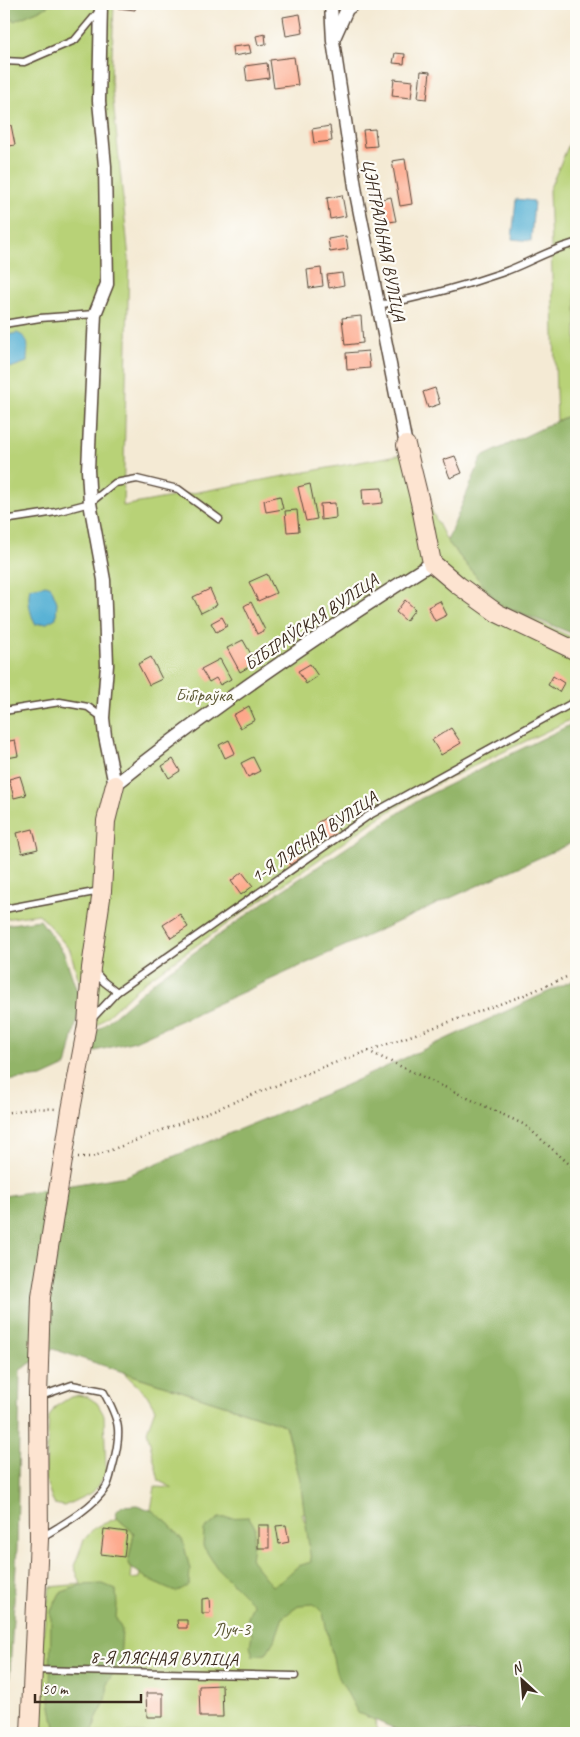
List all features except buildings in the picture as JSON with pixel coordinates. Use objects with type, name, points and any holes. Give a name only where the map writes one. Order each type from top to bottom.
[{"type":"street","name":"ЦЭНТРАЛЬНАЯ ВУЛІЦА","points":[[331,4],[333,41],[356,193],[406,445]]},
{"type":"street","points":[[333,41],[347,9],[354,4]]},
{"type":"street","points":[[30,1733],[39,1538],[38,1398],[42,1297],[71,1110],[87,1025],[91,968],[102,891],[106,821],[115,785],[103,718],[107,664],[104,580],[90,503],[88,470],[95,314],[107,284],[104,166],[99,101],[101,6]]},
{"type":"street","points":[[406,445],[432,563],[458,585],[497,613],[576,650]]},
{"type":"street","name":"БІБІРАЎСКАЯ ВУЛІЦА","points":[[115,785],[171,740],[340,622],[432,563]]},
{"type":"lane","points":[[4,61],[24,62],[76,40],[101,6]]},
{"type":"lane","points":[[378,305],[410,300],[502,273],[562,246],[576,243]]},
{"type":"lane","points":[[4,324],[40,318],[95,314]]},
{"type":"lane","points":[[4,520],[56,512],[90,503],[115,483],[136,478],[178,489],[219,519]]},
{"type":"lane","name":"1-Я ЛЯСНАЯ ВУЛІЦА","points":[[87,1025],[117,992],[368,816],[576,701]]},
{"type":"lane","points":[[4,711],[60,702],[88,706],[103,718]]},
{"type":"lane","points":[[4,909],[102,891]]},
{"type":"lane","points":[[91,968],[117,992]]},
{"type":"lane","points":[[38,1398],[72,1385],[103,1391],[116,1414],[118,1430],[118,1448],[107,1486],[93,1502],[39,1538]]},
{"type":"lane","name":"8-Я ЛЯСНАЯ ВУЛІЦА","points":[[33,1670],[295,1676]]},
{"type":"path","points":[[64,1157],[92,1157],[368,1051],[522,996],[576,973]]},
{"type":"path","points":[[368,1051],[525,1125],[576,1170]]},
{"type":"path","points":[[4,1113],[35,1108],[71,1110]]},
{"type":"green space","name":"Бібіраўка","points":[[4,4],[114,4],[111,80],[129,259],[123,506],[403,454],[447,541],[499,604],[576,639],[576,717],[422,791],[374,821],[144,982],[93,1029],[70,950],[39,914],[4,919]]},
{"type":"green space","points":[[4,4],[47,4],[47,7],[14,21],[4,10]]},
{"type":"green space","points":[[576,128],[576,412],[557,421],[549,190]]},
{"type":"green space","points":[[576,412],[576,635],[499,604],[447,541],[482,457]]},
{"type":"green space","points":[[576,722],[576,841],[135,1041],[87,1053],[93,1034],[157,979],[275,895],[420,799]]},
{"type":"green space","points":[[40,920],[64,953],[81,1003],[66,1066],[42,1077],[4,1081],[4,925]]},
{"type":"green space","points":[[576,979],[576,1733],[405,1733],[358,1713],[336,1672],[323,1613],[314,1604],[300,1605],[283,1617],[276,1637],[266,1654],[253,1656],[250,1646],[252,1634],[246,1623],[253,1604],[217,1568],[203,1546],[204,1530],[219,1518],[249,1517],[255,1527],[251,1560],[272,1586],[280,1582],[298,1566],[311,1562],[300,1479],[285,1425],[53,1349],[20,1370],[17,1548],[8,1733],[4,1733],[4,1196],[126,1176],[342,1087]]},
{"type":"green space","name":"Луч-3","points":[[123,1372],[285,1425],[300,1479],[305,1514],[302,1514],[379,1733],[28,1733],[50,1587],[81,1584],[74,1566],[84,1540],[94,1528],[117,1518],[134,1533],[128,1563],[132,1568],[131,1579],[139,1578],[155,1487],[173,1488],[159,1481],[147,1431],[155,1409],[147,1395]]},
{"type":"green space","points":[[78,1395],[88,1397],[97,1403],[104,1415],[106,1474],[93,1492],[64,1506],[54,1504],[45,1479],[49,1417],[55,1407],[69,1398]]},
{"type":"green space","points":[[137,1505],[153,1511],[169,1524],[183,1541],[190,1569],[189,1585],[176,1592],[150,1580],[128,1563],[134,1533],[117,1518],[116,1512],[122,1506]]},
{"type":"green space","points":[[102,1584],[116,1590],[116,1618],[122,1630],[120,1661],[108,1682],[106,1700],[96,1719],[93,1733],[56,1733],[50,1701],[51,1611],[60,1593],[81,1585]]},
{"type":"water","points":[[516,199],[534,201],[531,241],[512,239]]},
{"type":"water","points":[[17,333],[22,335],[27,341],[27,362],[10,368],[4,362],[4,336]]},
{"type":"water","points":[[46,585],[51,587],[57,602],[56,618],[47,623],[35,624],[30,606],[30,588]]}]
